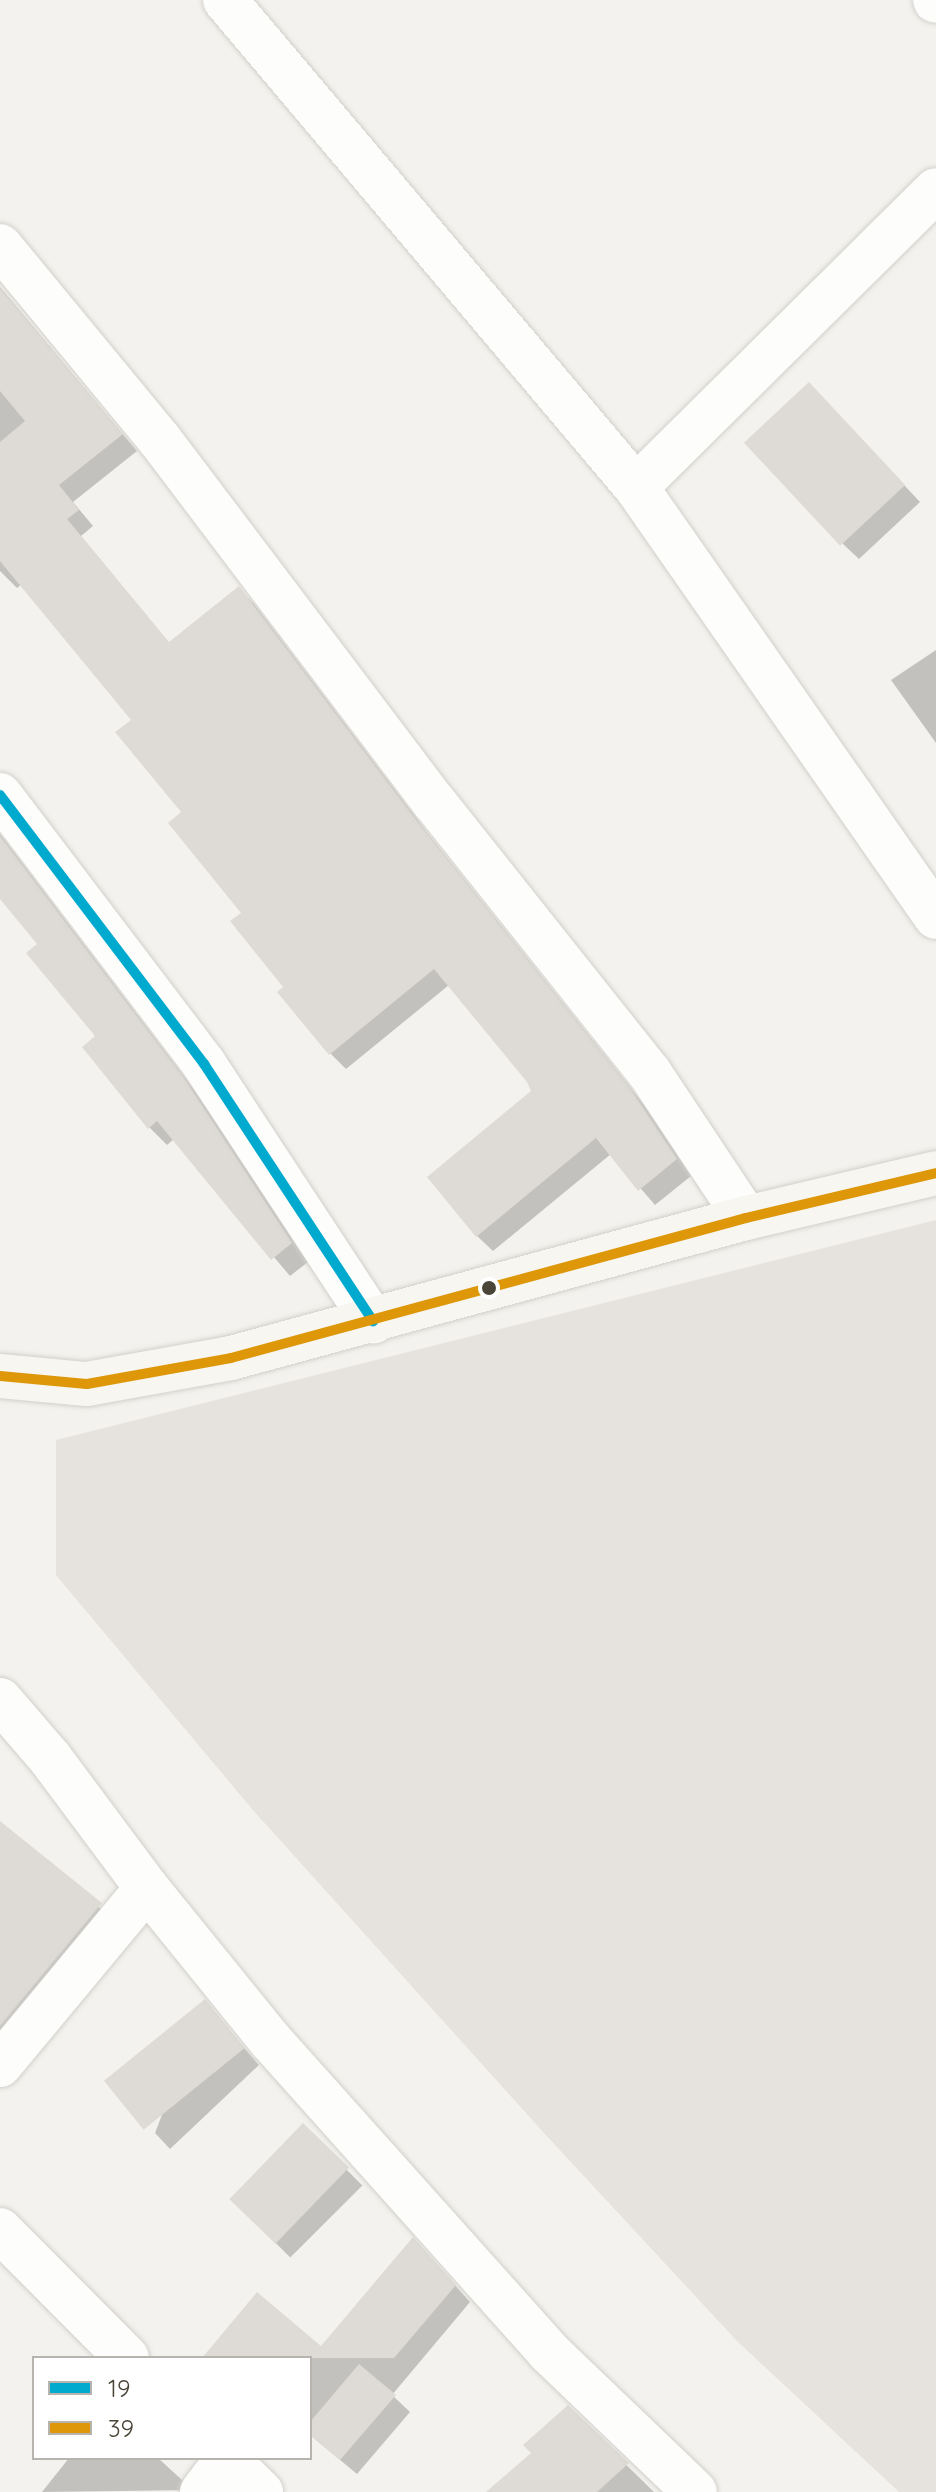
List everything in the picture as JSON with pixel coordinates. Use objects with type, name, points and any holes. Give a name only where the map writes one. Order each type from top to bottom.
[{"type":"main road","points":[[0,1376],[87,1384],[231,1358],[746,1218],[936,1173]]},
{"type":"street","points":[[225,0],[636,487],[936,917]]},
{"type":"street","points":[[636,487],[936,190]]},
{"type":"street","points":[[0,246],[160,440],[434,802],[649,1072],[746,1218]]},
{"type":"street","points":[[0,795],[204,1064],[373,1321]]},
{"type":"street","points":[[0,1700],[50,1758],[147,1888],[271,2041],[549,2352],[695,2492]]},
{"type":"street","points":[[0,2065],[147,1888]]},
{"type":"street","points":[[0,2230],[125,2356]]},
{"type":"street","points":[[218,2470],[261,2492]]},
{"type":"shaded area","points":[[936,1220],[936,2492],[899,2492],[737,2341],[544,2133],[252,1809],[56,1575],[56,1440]]},
{"type":"building","points":[[0,288],[123,434],[59,485],[79,510],[67,519],[169,642],[239,586],[414,817],[629,1087],[677,1159],[638,1191],[596,1138],[476,1237],[427,1177],[531,1091],[527,1082],[434,969],[329,1055],[277,992],[283,987],[230,921],[241,913],[168,823],[181,812],[115,732],[131,720],[0,561],[0,442],[25,421],[0,391]]},
{"type":"building","points":[[809,382],[905,485],[840,546],[744,443]]},
{"type":"building","points":[[0,836],[184,1078],[292,1243],[271,1260],[157,1121],[148,1129],[82,1047],[95,1036],[26,953],[37,944],[0,899]]},
{"type":"building","points":[[0,1821],[102,1903],[0,2026]]},
{"type":"building","points":[[205,1999],[245,2048],[144,2130],[104,2081]]},
{"type":"building","points":[[303,2123],[349,2167],[275,2244],[229,2199]]},
{"type":"building","points":[[413,2237],[456,2285],[394,2358],[204,2356],[257,2292],[321,2346]]},
{"type":"building","points":[[359,2364],[396,2395],[340,2460],[312,2437],[312,2420]]},
{"type":"building","points":[[568,2405],[629,2463],[597,2492],[486,2492],[531,2453],[523,2445]]},
{"type":"transit line","name":"19","points":[[0,795],[204,1064],[373,1321]]},
{"type":"transit line","name":"39","points":[[0,1376],[87,1384],[231,1358],[746,1218],[936,1173]]}]
